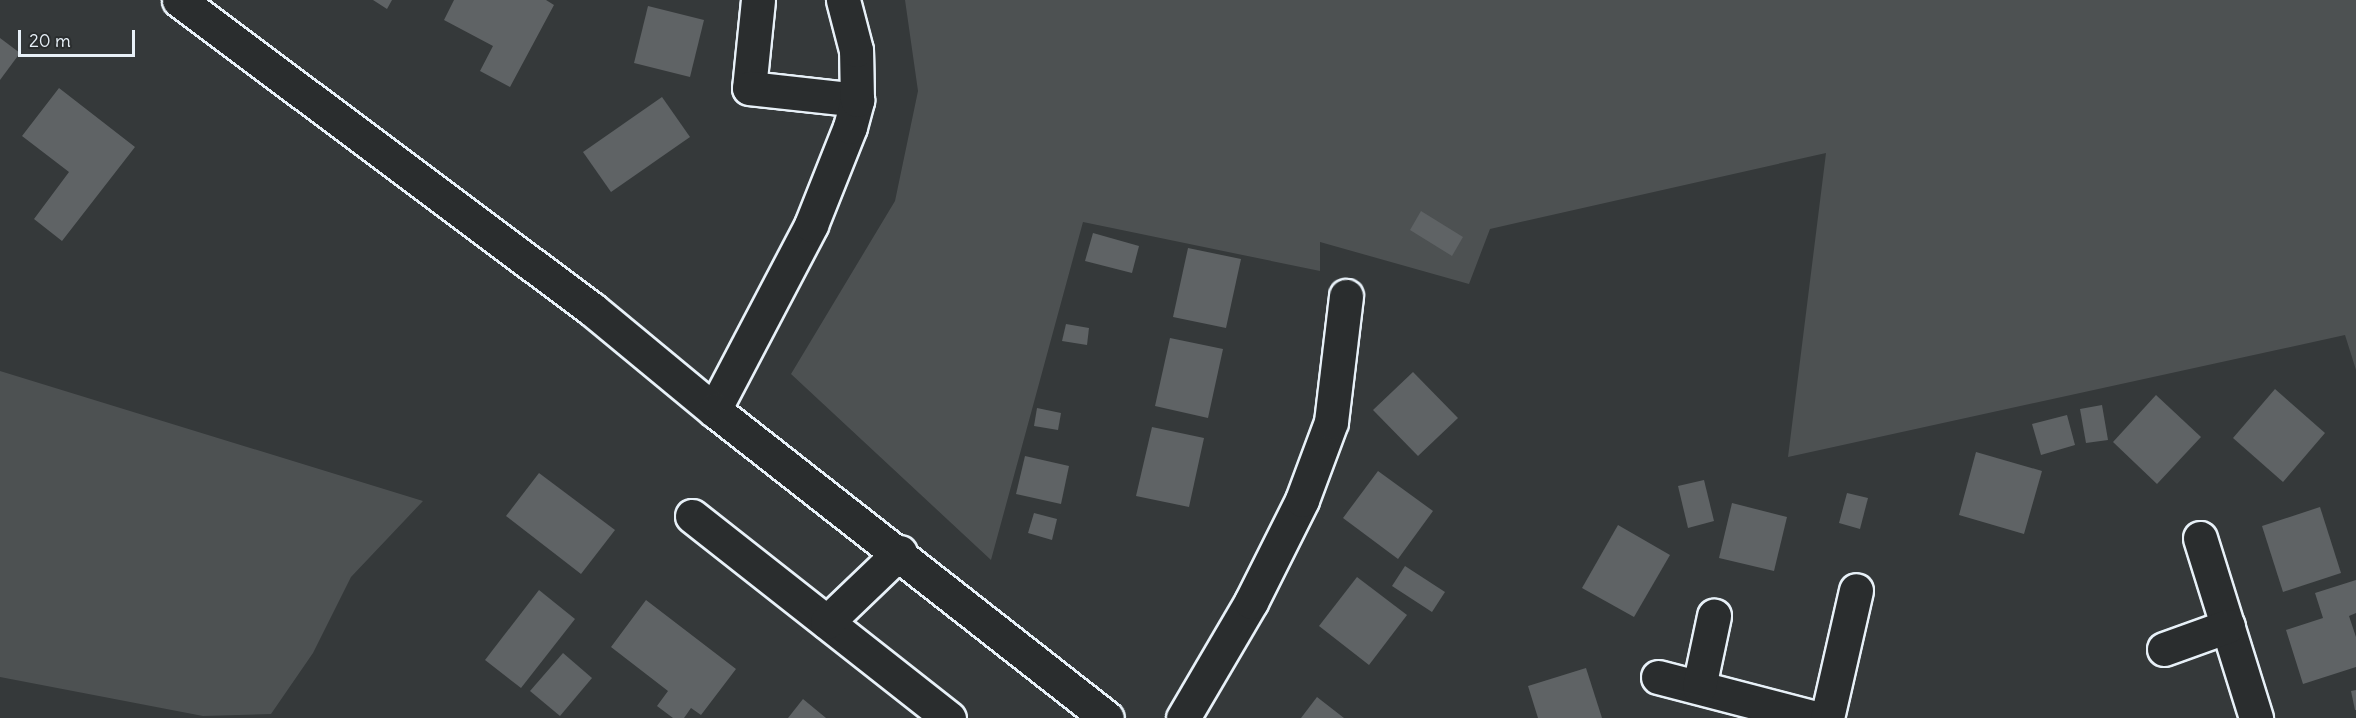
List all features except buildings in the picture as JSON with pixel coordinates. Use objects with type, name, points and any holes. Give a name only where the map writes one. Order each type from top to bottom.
[{"type":"street","points":[[179,0],[593,310],[714,410],[900,552],[1107,718]]},
{"type":"street","points":[[758,0],[749,88],[856,100]]},
{"type":"street","points":[[714,410],[811,225],[850,127],[856,100],[856,50],[843,0]]},
{"type":"street","points":[[1183,718],[1251,602],[1302,500],[1331,422],[1346,296]]},
{"type":"street","points":[[692,516],[949,718]]},
{"type":"street","points":[[2200,538],[2256,718]]},
{"type":"street","points":[[827,622],[900,552]]},
{"type":"street","points":[[1827,718],[1856,590]]},
{"type":"street","points":[[1699,687],[1714,616]]},
{"type":"street","points":[[2164,649],[2228,626]]},
{"type":"street","points":[[1658,677],[1815,718]]},
{"type":"shaded area","points":[[905,0],[2356,0],[2356,370],[2345,335],[1788,457],[1826,153],[1490,229],[1469,284],[1320,242],[1320,271],[1083,222],[991,560],[791,374],[895,201],[918,91]]},
{"type":"shaded area","points":[[0,371],[423,501],[351,577],[313,653],[271,714],[203,716],[0,677]]}]
